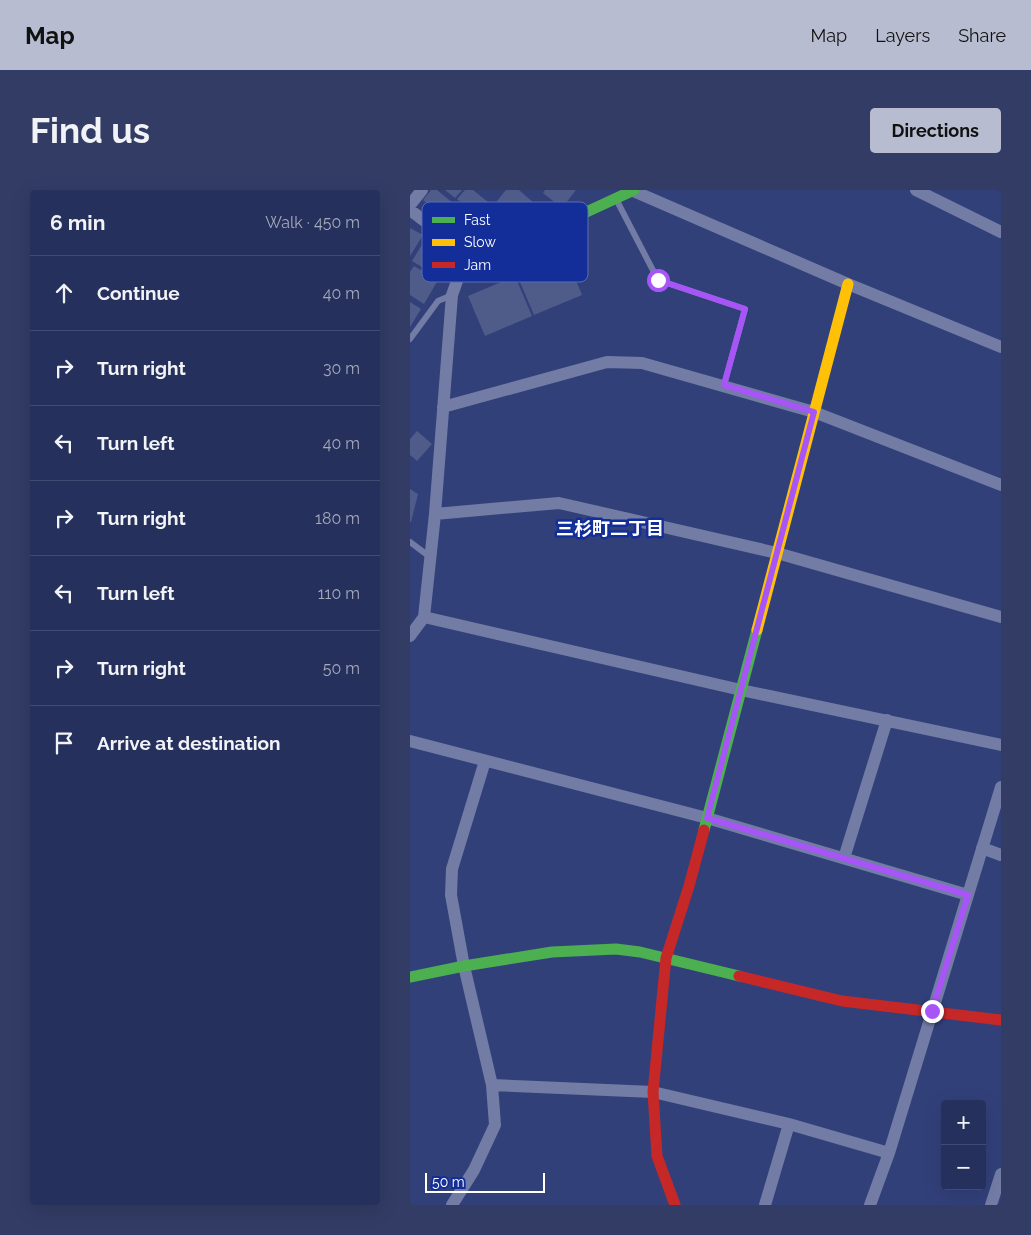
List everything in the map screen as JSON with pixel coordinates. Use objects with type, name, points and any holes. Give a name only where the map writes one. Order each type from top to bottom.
[{"type":"street","points":[[410,205],[422,190]]},
{"type":"street","points":[[588,211],[632,190],[848,284],[1001,347]]},
{"type":"street","points":[[916,190],[1001,232]]},
{"type":"street","points":[[410,210],[422,219]]},
{"type":"street","points":[[410,636],[424,617],[435,514],[452,295],[457,282]]},
{"type":"street","points":[[675,1205],[657,1156],[653,1092],[666,958],[689,886],[848,284]]},
{"type":"street","points":[[443,406],[608,362],[642,363],[814,412],[1001,485]]},
{"type":"street","points":[[435,514],[558,503],[777,553],[1001,617]]},
{"type":"street","points":[[424,617],[741,690],[1001,745]]},
{"type":"street","points":[[844,858],[887,720]]},
{"type":"street","points":[[410,741],[707,818],[968,895]]},
{"type":"street","points":[[452,1205],[474,1170],[495,1125],[492,1085],[464,966],[451,895],[452,869],[485,761]]},
{"type":"street","points":[[870,1205],[889,1153],[1001,787]]},
{"type":"street","points":[[982,848],[1001,854]]},
{"type":"street","points":[[410,977],[552,952],[616,949],[640,952],[842,1001],[1001,1020]]},
{"type":"street","points":[[492,1085],[653,1092],[789,1124],[889,1153]]},
{"type":"street","points":[[765,1205],[789,1124]]},
{"type":"street","points":[[991,1205],[1001,1174]]},
{"type":"lane","points":[[615,198],[658,280],[745,309],[724,385]]},
{"type":"lane","points":[[410,339],[438,301],[452,295]]},
{"type":"lane","points":[[410,542],[430,557]]},
{"type":"building","points":[[431,190],[437,190],[452,202],[425,202],[423,200]]},
{"type":"building","points":[[445,190],[462,190],[455,198]]},
{"type":"building","points":[[465,190],[473,190],[488,202],[461,202],[457,199]]},
{"type":"building","points":[[506,190],[519,190],[533,202],[498,202],[497,201]]},
{"type":"building","points":[[545,190],[576,190],[567,202],[554,202],[543,193]]},
{"type":"building","points":[[410,228],[422,234],[422,237],[410,256]]},
{"type":"building","points":[[422,245],[422,267],[412,261]]},
{"type":"building","points":[[414,266],[422,271],[422,282],[437,282],[424,304],[410,295],[410,272]]},
{"type":"building","points":[[501,282],[518,282],[532,316],[485,336],[468,296]]},
{"type":"building","points":[[520,282],[576,282],[582,295],[534,315]]},
{"type":"building","points":[[410,302],[421,309],[410,327]]},
{"type":"building","points":[[417,431],[432,444],[417,461],[410,455],[410,439]]},
{"type":"building","points":[[410,489],[418,494],[411,522],[410,522]]},
{"type":"traffic: fast","points":[[588,211],[634,190]]},
{"type":"traffic: fast","points":[[704,830],[757,630]]},
{"type":"traffic: fast","points":[[410,977],[552,952],[616,949],[640,952],[739,976]]},
{"type":"traffic: slow","points":[[757,630],[848,284]]},
{"type":"traffic: jam","points":[[675,1205],[657,1156],[653,1092],[666,958],[689,886],[704,830]]},
{"type":"traffic: jam","points":[[739,976],[842,1001],[1001,1020]]},
{"type":"district","name":"三杉町二丁目","points":[[610,528]]},
{"type":"route","points":[[658,280],[745,309],[724,385],[814,412],[707,818],[968,895],[932,1011]]}]
